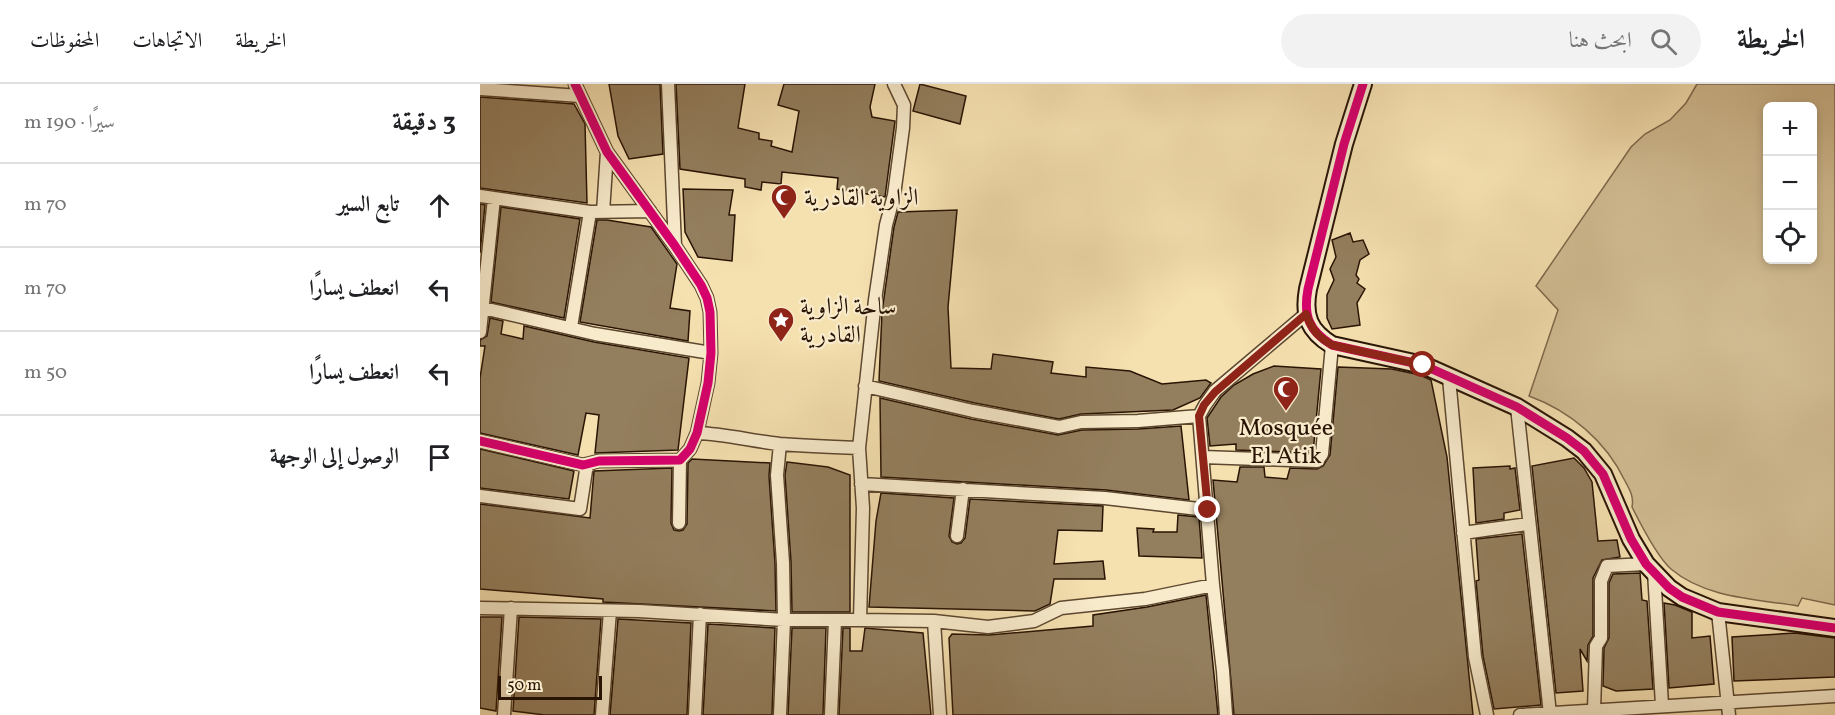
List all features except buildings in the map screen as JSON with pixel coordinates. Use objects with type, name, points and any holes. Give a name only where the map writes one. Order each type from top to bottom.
[{"type":"street","points":[[668,84],[675,246]]},
{"type":"street","points":[[860,620],[864,508],[859,448],[875,300],[886,225],[894,195],[903,128],[904,105],[894,84]]},
{"type":"street","points":[[1363,84],[1329,202],[1305,304],[1306,314],[1320,338],[1332,345],[1413,362],[1517,407],[1567,438],[1584,451],[1603,474],[1631,539],[1650,568],[1669,588],[1682,597],[1718,612],[1835,628]]},
{"type":"street","points":[[480,89],[578,90],[607,152],[675,246],[707,298],[711,312],[708,383],[697,433],[690,449],[680,460],[679,523]]},
{"type":"street","points":[[571,327],[607,152]]},
{"type":"street","points":[[480,196],[596,212],[650,211]]},
{"type":"street","points":[[480,331],[483,277],[494,198]]},
{"type":"street","points":[[483,308],[595,334],[711,353]]},
{"type":"street","points":[[1226,715],[1199,416],[1204,405],[1215,392],[1306,314]]},
{"type":"street","points":[[1203,457],[1317,462],[1322,454],[1332,345]]},
{"type":"street","points":[[1449,378],[1475,657],[1486,715]]},
{"type":"street","points":[[866,386],[973,411],[1059,427],[1081,422],[1138,421],[1199,416]]},
{"type":"street","points":[[1517,407],[1550,714]]},
{"type":"street","points":[[697,433],[719,434],[736,439],[780,444],[859,448]]},
{"type":"street","points":[[480,441],[580,465],[599,461],[680,460]]},
{"type":"street","points":[[780,444],[777,475],[784,620],[780,715]]},
{"type":"street","points":[[480,496],[580,509],[587,464]]},
{"type":"street","points":[[861,484],[1105,498],[1208,510]]},
{"type":"street","points":[[957,536],[963,489]]},
{"type":"street","points":[[1462,533],[1528,524]]},
{"type":"street","points":[[1594,710],[1596,646],[1601,638],[1602,575],[1607,566],[1650,568]]},
{"type":"street","points":[[1650,568],[1662,705]]},
{"type":"street","points":[[480,608],[700,614],[784,620],[934,621],[988,627],[1034,621],[1061,608],[1145,599],[1213,585]]},
{"type":"street","points":[[504,715],[511,608]]},
{"type":"street","points":[[602,715],[610,611]]},
{"type":"street","points":[[1718,612],[1729,709]]},
{"type":"street","points":[[695,715],[700,614]]},
{"type":"street","points":[[831,715],[836,620]]},
{"type":"street","points":[[934,621],[940,715]]},
{"type":"street","points":[[1520,715],[1662,705],[1729,709],[1835,696]]},
{"type":"shaded area","points":[[1697,84],[1835,84],[1835,605],[1802,598],[1798,606],[1748,599],[1715,592],[1684,579],[1660,557],[1632,507],[1632,497],[1617,466],[1597,440],[1559,410],[1529,396],[1558,310],[1536,286],[1631,147],[1645,134],[1670,120],[1686,103]]},
{"type":"cycle path","points":[[480,441],[583,465],[599,461],[680,460],[690,449],[697,433],[708,383],[711,353],[710,312],[707,298],[675,246],[607,152],[575,84]]},
{"type":"cycle path","points":[[1363,84],[1344,144],[1308,289],[1307,315],[1318,334],[1332,345],[1423,365],[1517,407],[1567,438],[1584,451],[1603,474],[1631,539],[1646,564],[1669,588],[1682,597],[1718,612],[1835,628]]},
{"type":"place","name":"الزاوية القادرية","points":[[784,220]]},
{"type":"place","name":"ساحة الزاوية القادرية","points":[[781,343]]},
{"type":"place","name":"Mosquée El Atik","points":[[1286,412]]},
{"type":"route","points":[[1208,510],[1199,416],[1204,405],[1215,392],[1306,314],[1314,331],[1320,338],[1332,345],[1423,365]]}]
